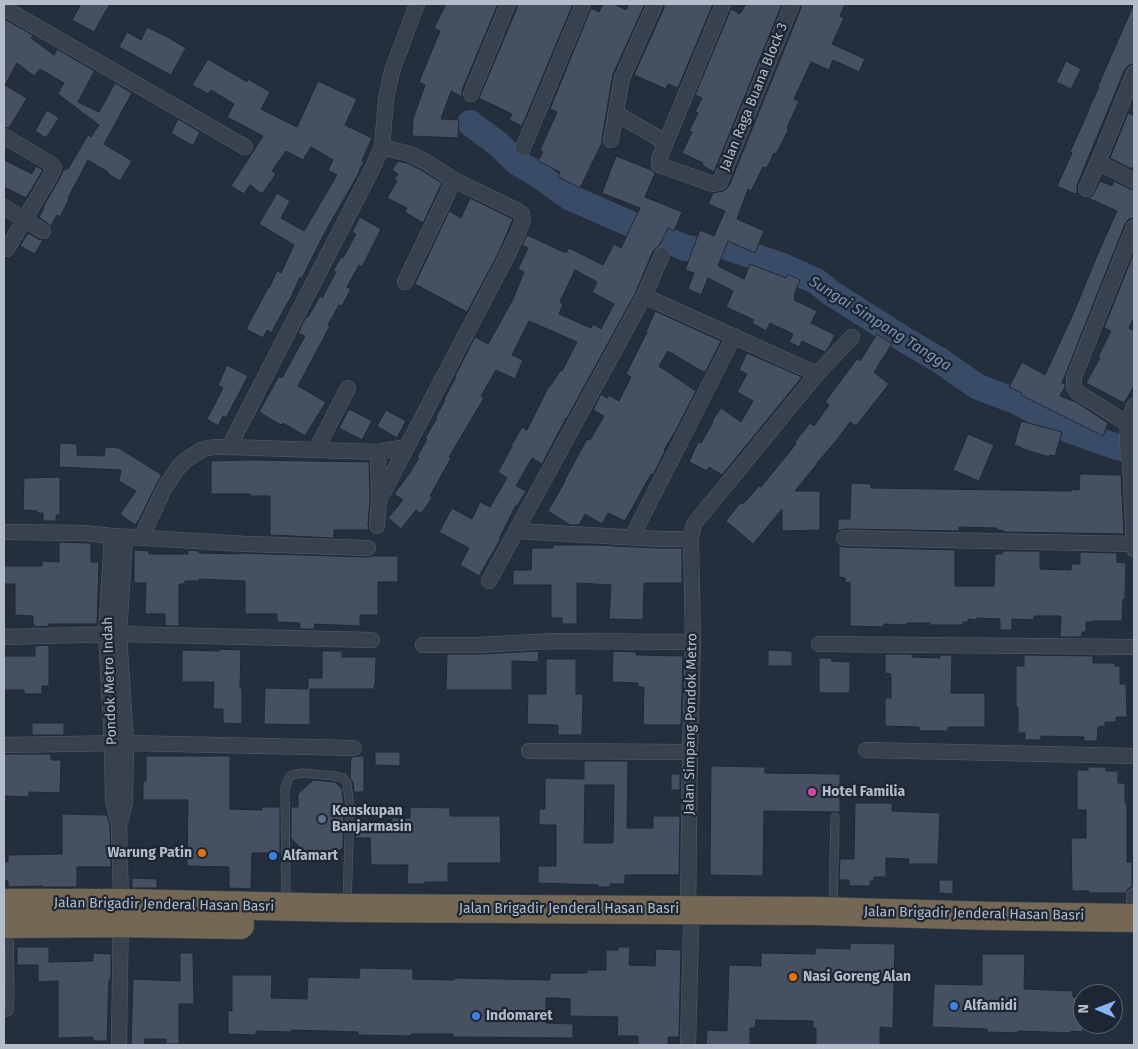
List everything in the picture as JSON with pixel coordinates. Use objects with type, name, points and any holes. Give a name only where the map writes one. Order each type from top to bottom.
[{"type":"highway","name":"Jalan Brigadir Jenderal Hasan Basri","points":[[205,915],[286,908],[347,908],[491,919]]},
{"type":"highway","name":"Jalan Brigadir Jenderal Hasan Basri","points":[[5,917],[121,913],[491,919],[822,917],[992,924],[1134,933]]},
{"type":"highway","name":"Jalan Brigadir Jenderal Hasan Basri","points":[[992,924],[1134,918]]},
{"type":"street","points":[[230,447],[372,171],[382,147],[386,99],[392,70],[417,4]]},
{"type":"street","points":[[471,94],[508,4]]},
{"type":"street","points":[[523,148],[582,4]]},
{"type":"street","points":[[612,140],[622,78],[655,4]]},
{"type":"street","points":[[617,114],[665,142],[723,4]]},
{"type":"street","name":"Jalan Raga Buana Block 3","points":[[665,142],[658,159],[659,165],[712,184],[720,182],[792,4]]},
{"type":"street","points":[[4,8],[245,147]]},
{"type":"street","points":[[1086,189],[1134,73]]},
{"type":"street","points":[[4,136],[51,164],[54,168],[8,249]]},
{"type":"street","points":[[379,500],[506,258],[523,220],[522,214],[516,210],[454,180],[426,162],[410,154],[382,147]]},
{"type":"street","points":[[1098,162],[1134,181]]},
{"type":"street","points":[[405,282],[454,180]]},
{"type":"street","points":[[4,207],[43,231]]},
{"type":"street","points":[[1128,424],[1077,392],[1074,387],[1074,377],[1134,227]]},
{"type":"street","points":[[489,581],[644,296],[662,255]]},
{"type":"street","points":[[644,296],[817,374]]},
{"type":"street","points":[[632,537],[734,336]]},
{"type":"street","points":[[517,531],[691,539],[694,524],[817,374],[852,336]]},
{"type":"street","points":[[316,450],[348,388]]},
{"type":"street","points":[[1134,406],[1128,424],[1127,444],[1134,520],[1134,549]]},
{"type":"street","points":[[141,538],[165,487],[178,468],[187,459],[204,449],[230,447],[378,452],[406,447]]},
{"type":"street","points":[[376,526],[379,500],[378,452]]},
{"type":"street","points":[[4,532],[85,533],[118,537],[247,544],[368,548]]},
{"type":"street","name":"Pondok Metro Indah","points":[[118,537],[112,634],[119,744],[125,802],[119,825],[121,913],[119,1045]]},
{"type":"street","points":[[844,538],[1134,544]]},
{"type":"street","name":"Jalan Simpang Pondok Metro","points":[[688,1045],[690,752],[693,642],[691,539]]},
{"type":"street","points":[[4,637],[112,634],[372,640]]},
{"type":"street","points":[[423,646],[552,641],[693,642]]},
{"type":"street","points":[[819,644],[1134,647]]},
{"type":"street","points":[[4,745],[119,744],[354,748]]},
{"type":"street","points":[[866,750],[1134,756]]},
{"type":"street","points":[[529,751],[690,752]]},
{"type":"street","points":[[1134,896],[1134,918]]},
{"type":"lane","points":[[286,908],[285,788],[292,775],[303,773],[343,778],[347,783],[350,808],[347,908]]},
{"type":"lane","points":[[822,917],[836,817]]},
{"type":"lane","points":[[4,1014],[9,1011],[10,995],[5,917]]},
{"type":"building","points":[[81,4],[110,4],[94,32],[72,20]]},
{"type":"building","points":[[446,4],[498,4],[462,90],[462,97],[451,91],[441,119],[459,120],[458,138],[412,136],[413,119],[425,85],[419,82],[440,31],[434,28]]},
{"type":"building","points":[[517,4],[573,4],[522,126],[509,120],[512,114],[479,98]]},
{"type":"building","points":[[603,4],[614,4],[626,10],[629,4],[645,4],[613,74],[602,143],[580,188],[558,177],[560,172],[538,161],[543,152],[540,150],[557,112],[550,109],[591,8],[599,12]]},
{"type":"building","points":[[664,4],[713,4],[678,88],[668,84],[666,89],[634,75],[664,8]]},
{"type":"building","points":[[746,4],[782,4],[714,172],[702,165],[703,163],[682,153],[692,132],[689,131],[698,113],[695,112],[702,98],[695,95],[731,9],[740,14]]},
{"type":"building","points":[[801,4],[845,4],[840,16],[844,18],[832,44],[865,59],[859,72],[833,60],[829,70],[811,62],[794,99],[799,101],[787,128],[789,129],[767,168],[763,167],[751,191],[748,189],[737,219],[764,231],[755,253],[728,241],[718,266],[744,279],[750,264],[786,278],[788,274],[800,280],[794,300],[817,311],[811,323],[835,335],[825,352],[802,341],[799,347],[789,342],[793,334],[770,323],[766,331],[752,323],[754,320],[726,307],[733,291],[708,278],[701,295],[688,289],[694,273],[685,270],[700,230],[714,236],[725,211],[708,204],[713,193],[723,191],[729,186]]},
{"type":"building","points":[[1134,4],[1134,64],[1129,65],[1125,69],[1077,185],[1078,194],[1075,194],[1057,186]]},
{"type":"building","points":[[4,19],[33,35],[31,38],[54,55],[57,49],[93,70],[94,72],[78,102],[99,112],[115,83],[132,93],[104,144],[132,161],[120,181],[88,160],[60,217],[57,215],[51,226],[39,217],[43,207],[63,170],[68,169],[88,135],[91,137],[99,125],[58,94],[64,83],[40,69],[34,76],[17,63],[5,85],[27,98],[9,128],[4,127]]},
{"type":"building","points":[[147,27],[186,48],[171,75],[119,47],[127,32],[141,40]]},
{"type":"building","points":[[208,59],[247,82],[248,79],[270,92],[261,109],[297,127],[318,81],[357,99],[345,125],[372,138],[362,161],[364,162],[360,171],[324,234],[302,278],[300,277],[271,333],[267,330],[263,338],[246,329],[277,271],[281,273],[294,245],[259,224],[277,193],[290,201],[281,218],[304,231],[337,175],[328,170],[333,160],[311,147],[303,160],[286,151],[272,171],[276,174],[262,194],[250,185],[244,194],[231,186],[263,136],[227,117],[234,104],[211,90],[208,94],[192,85]]},
{"type":"building","points":[[1066,61],[1081,69],[1071,89],[1056,82]]},
{"type":"building","points":[[47,110],[59,118],[46,138],[35,131]]},
{"type":"building","points":[[1128,113],[1134,116],[1134,165],[1132,169],[1110,158]]},
{"type":"building","points":[[178,119],[200,132],[193,146],[171,133]]},
{"type":"building","points":[[616,156],[655,173],[645,197],[682,212],[674,231],[668,228],[659,246],[653,251],[636,292],[542,464],[532,458],[516,486],[526,491],[516,505],[500,540],[479,576],[460,565],[469,548],[439,532],[452,508],[472,519],[480,502],[490,507],[507,478],[498,472],[511,446],[522,427],[527,430],[549,386],[562,371],[577,342],[529,321],[512,355],[523,360],[515,379],[496,370],[481,396],[484,398],[449,457],[451,458],[430,496],[432,498],[421,514],[416,510],[401,529],[388,518],[403,500],[394,494],[419,458],[417,457],[427,439],[425,438],[437,418],[444,399],[475,337],[488,344],[513,299],[524,272],[518,269],[528,248],[522,245],[527,235],[566,253],[569,248],[603,265],[614,244],[621,248],[640,208],[602,193]],"holes":[[[575,270],[597,282],[592,292],[614,304],[601,329],[593,324],[591,328],[559,314],[563,304],[560,302]]]},
{"type":"building","points":[[4,160],[32,174],[36,166],[43,170],[26,198],[4,187]]},
{"type":"building","points":[[398,161],[421,170],[442,183],[423,223],[405,212],[407,208],[387,198],[397,181],[394,179],[398,174],[392,170]]},
{"type":"building","points":[[1100,181],[1112,186],[1114,181],[1134,190],[1134,218],[1129,219],[1125,224],[1062,383],[1065,384],[1065,387],[1060,396],[1076,402],[1108,423],[1103,436],[1021,395],[1022,393],[1009,387],[1022,362],[1045,375],[1074,312],[1117,211],[1088,198],[1092,196]]},
{"type":"building","points":[[470,198],[513,219],[498,254],[467,312],[415,284],[449,211],[461,218]]},
{"type":"building","points":[[360,217],[381,229],[362,267],[359,265],[347,287],[351,289],[342,306],[339,305],[328,325],[330,326],[298,386],[326,402],[305,436],[259,412],[279,376],[282,378],[305,336],[298,333],[320,296],[322,298],[336,272],[333,271],[341,257],[343,258],[356,234],[352,232]]},
{"type":"building","points":[[28,233],[43,240],[35,254],[20,246]]},
{"type":"building","points":[[1134,252],[1134,317],[1129,328],[1134,331],[1134,386],[1124,403],[1086,383],[1100,358],[1098,357],[1111,331],[1104,328]]},
{"type":"building","points":[[655,311],[721,341],[705,373],[668,351],[659,366],[696,391],[664,450],[653,475],[651,474],[625,521],[608,513],[602,524],[585,514],[579,525],[570,525],[548,511],[587,439],[590,440],[604,416],[593,410],[601,394],[607,398],[609,395],[619,401],[631,377],[626,374],[647,332]]},
{"type":"building","points":[[877,334],[892,344],[874,372],[889,384],[856,426],[850,422],[795,491],[820,491],[820,530],[782,531],[782,509],[753,544],[726,521],[741,502],[743,504],[759,486],[761,487],[796,444],[795,442],[810,423],[814,426],[829,405],[825,402],[857,359],[860,361]]},
{"type":"building","points":[[747,353],[802,377],[722,475],[709,467],[707,471],[689,462],[698,442],[701,443],[721,408],[741,422],[753,401],[737,392],[747,374],[739,370]]},
{"type":"building","points":[[227,365],[248,376],[226,418],[223,416],[218,426],[207,419],[223,388],[218,385]]},
{"type":"building","points":[[349,409],[372,421],[362,440],[339,428]]},
{"type":"building","points":[[386,410],[406,421],[397,438],[377,426]]},
{"type":"building","points":[[1021,421],[1062,432],[1055,456],[1049,455],[1049,457],[1014,445]]},
{"type":"building","points":[[968,434],[994,445],[979,481],[953,470]]},
{"type":"building","points":[[60,443],[77,444],[77,455],[104,456],[105,447],[119,448],[162,475],[135,525],[120,514],[136,491],[119,481],[121,470],[59,467]]},
{"type":"building","points":[[211,461],[369,462],[369,530],[334,530],[334,538],[270,535],[270,496],[211,494]]},
{"type":"building","points":[[1080,474],[1121,475],[1124,534],[1003,532],[1003,530],[997,530],[997,528],[959,527],[959,531],[844,529],[838,531],[838,519],[850,519],[851,483],[871,484],[871,488],[1071,491],[1071,489],[1079,490]]},
{"type":"building","points":[[60,477],[60,515],[56,515],[56,521],[43,521],[43,513],[23,510],[24,478]]},
{"type":"building","points":[[59,542],[91,543],[91,562],[99,562],[97,624],[49,624],[49,626],[35,627],[33,625],[33,616],[15,615],[15,584],[4,584],[4,566],[42,566],[42,561],[59,562]]},
{"type":"building","points":[[553,545],[682,548],[682,583],[644,583],[643,620],[609,619],[611,585],[577,583],[577,624],[562,624],[562,618],[551,618],[551,585],[513,585],[513,570],[531,570],[532,548],[553,548]]},
{"type":"building","points":[[839,546],[955,550],[955,586],[994,586],[995,554],[1002,554],[1003,551],[1040,551],[1040,569],[1071,570],[1071,564],[1080,564],[1080,552],[1117,553],[1117,562],[1126,563],[1122,621],[1086,622],[1086,632],[1082,632],[1082,637],[1060,637],[1061,616],[1034,616],[1034,620],[1012,619],[1012,630],[1000,630],[1000,619],[977,618],[977,620],[968,619],[968,622],[963,622],[963,625],[907,623],[907,625],[884,624],[884,627],[850,626],[850,582],[845,583],[845,578],[839,577]]},
{"type":"building","points":[[134,550],[149,551],[149,554],[188,554],[188,550],[199,551],[199,553],[398,556],[398,582],[378,582],[378,615],[360,615],[360,626],[315,624],[314,629],[300,629],[300,623],[277,622],[277,614],[245,614],[245,581],[199,579],[199,581],[185,581],[185,584],[179,584],[179,626],[165,626],[165,614],[145,614],[146,583],[134,583]]},
{"type":"building","points":[[49,645],[49,686],[42,686],[42,694],[24,694],[24,690],[4,690],[4,656],[35,656],[35,646]]},
{"type":"building","points":[[219,649],[241,650],[240,688],[242,688],[242,724],[223,723],[223,709],[213,709],[214,682],[182,682],[182,650],[219,651]]},
{"type":"building","points":[[768,650],[792,651],[792,666],[768,666]]},
{"type":"building","points":[[322,651],[342,651],[342,657],[376,657],[374,689],[310,689],[310,725],[264,724],[265,688],[308,689],[308,678],[322,678]]},
{"type":"building","points":[[539,651],[538,662],[512,661],[512,690],[446,690],[447,654]]},
{"type":"building","points":[[613,651],[636,652],[636,655],[683,656],[681,725],[643,725],[644,687],[638,687],[638,683],[612,682]]},
{"type":"building","points":[[885,654],[912,654],[912,657],[940,658],[940,655],[952,655],[951,693],[985,693],[985,727],[948,727],[948,731],[919,731],[919,727],[885,726],[885,698],[891,698],[891,674],[885,673]]},
{"type":"building","points":[[1024,655],[1093,656],[1093,663],[1115,663],[1115,666],[1120,666],[1120,684],[1126,684],[1127,717],[1116,717],[1116,722],[1105,722],[1105,726],[1098,727],[1097,741],[1084,741],[1084,737],[1041,736],[1041,740],[1025,740],[1025,733],[1018,733],[1018,707],[1016,707],[1016,666],[1024,666]]},
{"type":"building","points":[[819,658],[831,658],[832,661],[850,662],[850,693],[819,693]]},
{"type":"building","points":[[546,659],[576,659],[576,694],[583,694],[582,735],[558,735],[558,725],[527,724],[528,694],[546,694]]},
{"type":"building","points":[[32,723],[64,723],[64,735],[32,735]]},
{"type":"building","points":[[375,752],[400,752],[400,766],[375,765]]},
{"type":"building","points":[[4,754],[51,754],[51,760],[61,760],[60,793],[29,792],[29,797],[4,796]]},
{"type":"building","points":[[146,756],[230,756],[230,809],[262,810],[262,807],[280,807],[280,853],[252,853],[251,889],[229,888],[229,867],[187,866],[188,800],[143,800],[143,781],[146,781]]},
{"type":"building","points":[[364,756],[364,792],[354,792],[353,782],[350,778],[351,757]]},
{"type":"building","points":[[584,761],[628,761],[627,828],[653,828],[653,816],[680,816],[679,875],[625,875],[625,884],[610,884],[610,887],[538,883],[538,866],[556,866],[556,825],[539,825],[539,809],[545,809],[545,778],[584,779]],"holes":[[[585,785],[614,785],[613,843],[584,843]]]},
{"type":"building","points":[[711,766],[765,767],[765,773],[840,774],[840,812],[764,811],[763,876],[710,875]]},
{"type":"building","points":[[1088,767],[1106,767],[1106,771],[1118,771],[1118,783],[1125,783],[1127,862],[1132,862],[1132,887],[1125,893],[1072,891],[1071,838],[1086,838],[1086,810],[1077,810],[1077,770],[1088,770]]},
{"type":"building","points":[[671,774],[680,774],[680,790],[671,790]]},
{"type":"building","name":"Keuskupan Banjarmasin","points":[[313,780],[335,782],[342,789],[344,808],[343,847],[332,858],[311,859],[291,838],[291,807],[298,807],[298,794]]},
{"type":"building","points":[[855,803],[892,803],[892,811],[940,813],[938,864],[908,864],[909,859],[886,858],[886,877],[874,877],[874,881],[870,881],[870,886],[849,886],[849,880],[839,880],[840,859],[854,859]]},
{"type":"building","points":[[410,807],[450,808],[450,816],[500,816],[501,863],[448,863],[448,882],[425,882],[425,884],[407,884],[408,865],[371,865],[370,838],[355,838],[355,821],[392,821],[392,818],[410,818]]},
{"type":"building","points":[[62,814],[107,815],[110,826],[111,867],[77,867],[77,887],[8,887],[8,881],[4,881],[4,862],[8,862],[8,855],[62,854]]},
{"type":"building","points":[[132,878],[157,879],[157,888],[132,888]]},
{"type":"building","points":[[939,880],[953,880],[953,894],[939,893]]},
{"type":"building","points":[[850,943],[895,944],[893,1028],[880,1027],[880,1045],[816,1045],[816,1028],[813,1028],[813,1021],[756,1020],[755,1028],[750,1028],[750,1045],[706,1045],[707,1030],[727,1031],[729,965],[761,966],[761,953],[815,954],[815,948],[850,949]]},
{"type":"building","points":[[17,947],[49,947],[49,962],[93,961],[93,953],[111,954],[107,1041],[93,1041],[93,1037],[58,1038],[58,981],[38,982],[38,965],[17,965]]},
{"type":"building","points":[[618,947],[630,947],[629,965],[655,966],[656,949],[681,950],[679,1037],[668,1037],[668,1045],[638,1045],[638,1036],[617,1036],[618,1017],[570,1016],[570,999],[558,998],[546,998],[546,1023],[573,1024],[573,1038],[453,1037],[453,1034],[411,1034],[411,1036],[358,1035],[358,1032],[291,1030],[291,1032],[256,1031],[256,1035],[228,1034],[228,1010],[232,1011],[232,975],[272,975],[271,998],[307,999],[308,977],[359,978],[360,968],[413,969],[413,979],[550,980],[550,973],[587,973],[587,970],[606,970],[606,950],[618,950]]},
{"type":"building","points":[[180,953],[193,953],[194,1004],[179,1004],[179,1044],[166,1044],[166,1039],[145,1039],[144,1045],[131,1045],[133,979],[180,981]]},
{"type":"building","points":[[982,954],[1025,954],[1024,989],[1073,991],[1073,1031],[1071,1033],[1018,1031],[1018,1033],[987,1032],[987,1029],[932,1027],[934,984],[982,985]]},
{"type":"waterway","name":"Sungai Simpang Tangga","points":[[470,123],[498,144],[518,163],[569,197],[685,248],[704,250],[723,246],[780,265],[816,281],[831,293],[939,360],[978,387],[1016,401],[1069,430],[1117,447],[1134,450]]},
{"type":"place","name":"Hotel Familia","points":[[812,792]]},
{"type":"place","name":"Keuskupan Banjarmasin","points":[[322,819]]},
{"type":"place","name":"Warung Patin","points":[[202,853]]},
{"type":"place","name":"Alfamart","points":[[273,856]]},
{"type":"place","name":"Nasi Goreng Alan","points":[[793,977]]},
{"type":"place","name":"Alfamidi","points":[[954,1006]]},
{"type":"place","name":"Indomaret","points":[[476,1016]]}]
